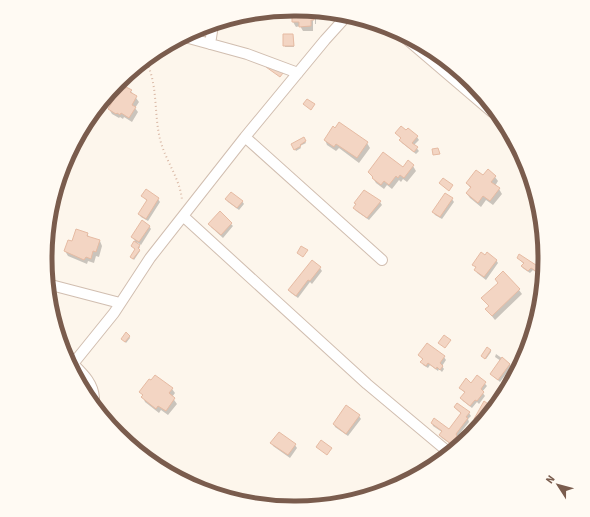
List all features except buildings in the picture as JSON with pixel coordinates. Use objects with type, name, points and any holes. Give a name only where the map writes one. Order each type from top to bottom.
[{"type":"street","points":[[76,361],[114,313],[150,258],[245,137],[342,21]]},
{"type":"street","points":[[210,44],[211,31]]},
{"type":"street","points":[[192,39],[247,54],[298,73]]},
{"type":"street","points":[[420,51],[478,100]]},
{"type":"street","points":[[245,137],[382,260]]},
{"type":"street","points":[[183,216],[367,384],[445,449]]},
{"type":"street","points":[[54,286],[120,303]]},
{"type":"street","points":[[82,373],[90,382],[94,394]]},
{"type":"path","points":[[148,65],[153,82],[158,132],[162,147],[182,193],[183,216]]}]
